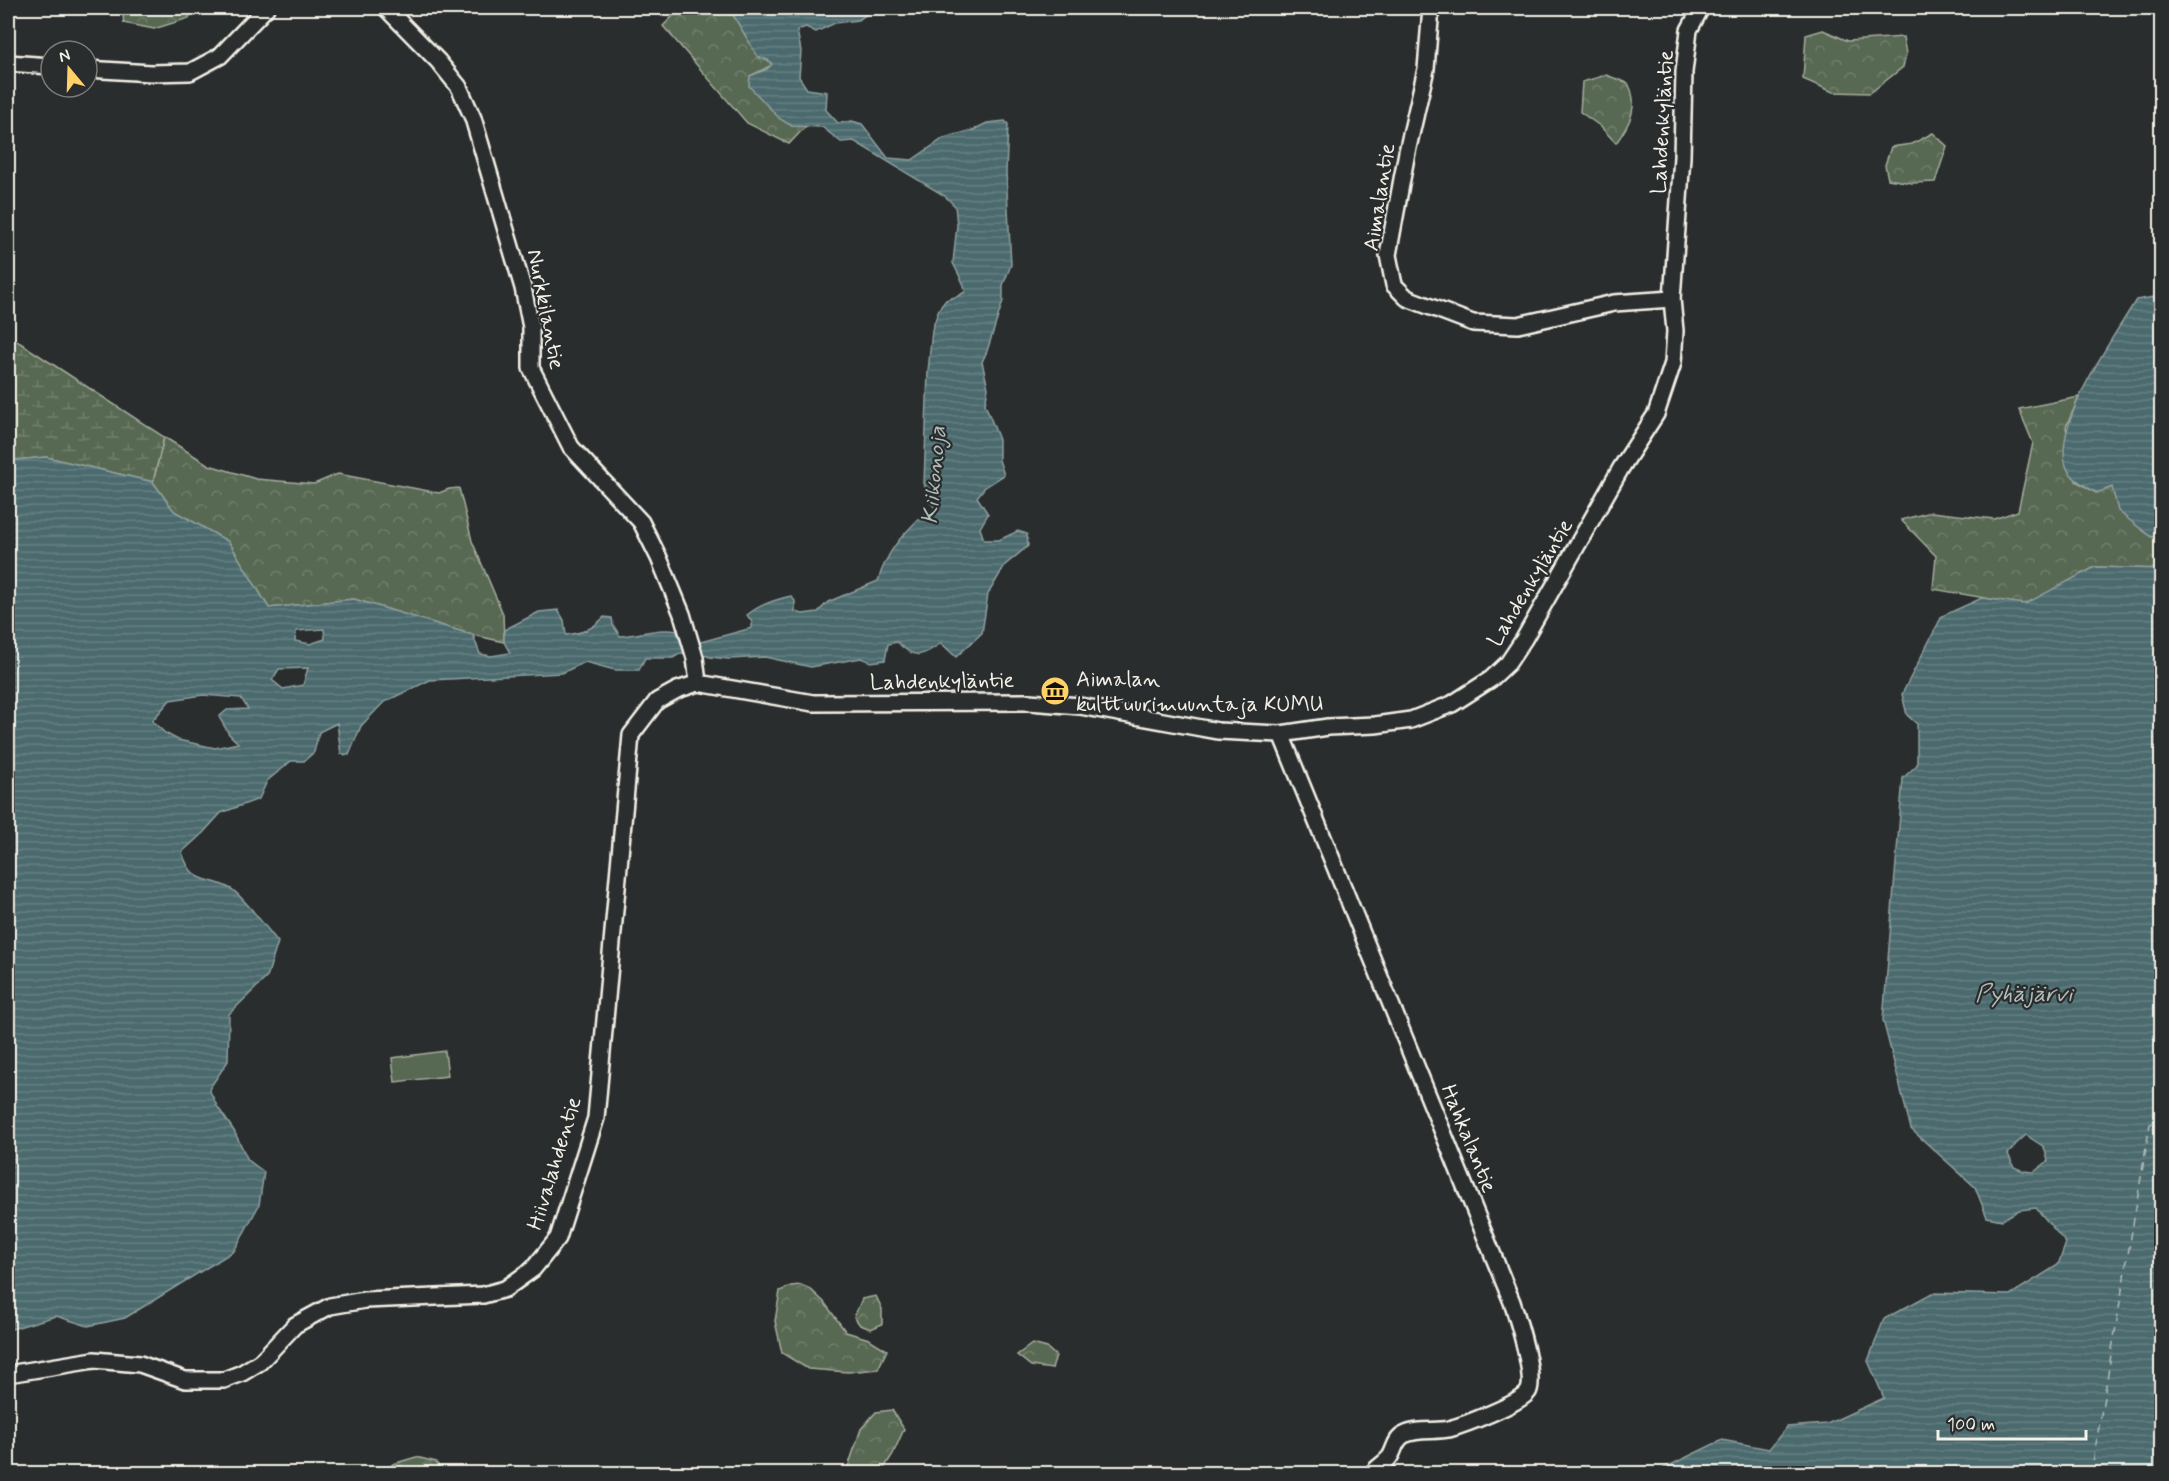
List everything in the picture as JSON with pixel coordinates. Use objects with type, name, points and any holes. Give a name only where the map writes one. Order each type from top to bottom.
[{"type":"street","points":[[99,70],[151,73],[190,72],[220,56],[266,8]]},
{"type":"street","name":"Nurkkilantie","points":[[386,8],[438,61],[459,87],[476,126],[523,288],[531,327],[531,368],[571,447],[641,522],[682,614],[698,683]]},
{"type":"street","name":"Aimalantie","points":[[1431,8],[1426,69],[1407,152],[1388,255],[1394,285],[1407,298],[1473,322],[1518,325],[1614,303],[1672,299]]},
{"type":"street","name":"Lahdenkyläntie","points":[[698,683],[813,703],[1029,702],[1080,706],[1218,731],[1281,734],[1328,727],[1376,725],[1412,720],[1452,704],[1491,679],[1508,663],[1524,639],[1621,468],[1656,414],[1673,363],[1675,332],[1672,299],[1682,157],[1684,72],[1689,30],[1701,8]]},
{"type":"street","points":[[8,63],[39,65]]},
{"type":"street","name":"Hiivalahdentie","points":[[8,1374],[94,1360],[140,1364],[185,1380],[224,1380],[260,1362],[295,1325],[330,1306],[365,1300],[483,1295],[505,1289],[533,1269],[558,1239],[596,1118],[631,735],[657,701],[677,690],[698,683]]},
{"type":"street","name":"Hahkalantie","points":[[1281,734],[1512,1302],[1524,1343],[1531,1384],[1528,1391],[1520,1398],[1469,1422],[1447,1430],[1414,1432],[1404,1435],[1397,1441],[1390,1457],[1372,1473]]},
{"type":"green space","points":[[122,8],[193,8],[189,18],[154,29],[124,23]]},
{"type":"green space","points":[[681,8],[729,8],[758,56],[768,60],[772,65],[750,76],[792,126],[807,125],[789,144],[747,123],[663,26]]},
{"type":"green space","points":[[1823,30],[1848,41],[1903,37],[1906,54],[1903,67],[1870,93],[1833,92],[1803,79],[1806,35]]},
{"type":"green space","points":[[1606,75],[1628,83],[1632,91],[1632,114],[1616,143],[1600,126],[1580,112],[1582,82]]},
{"type":"green space","points":[[1933,133],[1947,146],[1935,182],[1912,183],[1888,179],[1885,165],[1891,147],[1912,144]]},
{"type":"green space","points":[[8,335],[164,437],[153,482],[46,457],[8,461]]},
{"type":"green space","points":[[2079,397],[2066,427],[2076,481],[2096,493],[2113,487],[2150,536],[2161,540],[2161,569],[2095,567],[2025,605],[1933,589],[1936,556],[1901,520],[1931,512],[1994,519],[2018,511],[2033,443],[2019,409]]},
{"type":"green space","points":[[164,437],[209,465],[256,479],[314,484],[338,474],[439,493],[459,488],[472,541],[503,614],[504,642],[473,635],[354,599],[269,608],[229,542],[174,511],[153,482]]},
{"type":"green space","points":[[445,1051],[448,1076],[395,1082],[392,1058]]},
{"type":"green space","points":[[801,1285],[810,1289],[824,1302],[846,1332],[869,1339],[887,1350],[878,1369],[848,1372],[808,1369],[782,1353],[775,1321],[780,1291]]},
{"type":"green space","points":[[876,1296],[882,1309],[882,1324],[871,1329],[860,1325],[854,1317],[862,1299]]},
{"type":"green space","points":[[1032,1344],[1047,1348],[1056,1356],[1052,1369],[1031,1366],[1017,1355]]},
{"type":"green space","points":[[892,1410],[904,1429],[893,1454],[881,1473],[849,1473],[847,1470],[861,1429],[876,1412]]},
{"type":"green space","points":[[416,1457],[436,1462],[442,1473],[382,1473],[393,1464]]},
{"type":"water","name":"Kiikonoja","points":[[729,8],[877,8],[858,20],[835,23],[816,32],[806,27],[797,30],[801,51],[799,77],[807,89],[827,92],[826,110],[838,123],[852,121],[862,124],[888,158],[912,160],[944,138],[973,130],[987,123],[1005,121],[1008,124],[1006,172],[1011,265],[1003,285],[1003,301],[982,362],[988,388],[985,404],[999,440],[999,460],[1004,475],[985,487],[977,497],[988,514],[980,528],[984,540],[999,540],[1018,531],[1027,534],[1028,546],[1005,565],[988,594],[982,633],[956,657],[941,643],[923,654],[914,654],[897,642],[888,644],[885,660],[871,662],[861,658],[811,667],[765,657],[729,659],[698,653],[681,653],[673,658],[645,658],[639,670],[615,670],[585,662],[562,673],[430,680],[384,702],[361,726],[349,755],[341,754],[337,723],[319,732],[314,752],[304,761],[291,761],[267,781],[259,799],[221,813],[182,852],[186,863],[196,875],[236,892],[278,942],[267,977],[229,1014],[228,1061],[209,1089],[248,1160],[264,1172],[259,1205],[234,1251],[125,1318],[88,1326],[56,1316],[8,1330],[8,461],[46,457],[153,482],[174,511],[229,542],[269,608],[354,599],[473,635],[480,654],[491,656],[510,653],[504,642],[504,630],[539,612],[558,610],[564,620],[566,635],[587,630],[604,617],[612,618],[613,625],[620,636],[670,630],[677,631],[681,642],[697,643],[752,628],[752,622],[747,615],[773,601],[791,596],[795,601],[795,612],[803,614],[818,612],[828,602],[878,581],[890,552],[901,537],[923,515],[934,515],[938,511],[931,503],[924,484],[928,372],[932,330],[939,309],[946,300],[965,292],[953,263],[957,225],[955,206],[945,196],[854,141],[841,142],[822,127],[792,126],[780,119],[749,86],[750,76],[767,69],[772,64],[758,57]],"holes":[[[324,629],[325,639],[310,644],[295,641],[296,631]],[[308,668],[303,685],[283,689],[272,680],[279,669]],[[203,695],[241,698],[248,709],[227,710],[219,717],[229,734],[238,743],[215,748],[178,740],[165,733],[152,721],[170,700]]]},
{"type":"water","points":[[2162,296],[2161,540],[2150,536],[2118,511],[2112,487],[2097,493],[2073,477],[2065,462],[2065,444],[2077,401],[2101,356],[2136,300]]},
{"type":"water","name":"Pyhäjärvi","points":[[2095,567],[2161,569],[2161,1473],[1654,1473],[1722,1440],[1769,1449],[1787,1427],[1827,1424],[1884,1398],[1868,1361],[1884,1319],[1932,1293],[2010,1295],[2058,1265],[2066,1243],[2036,1208],[2019,1210],[2002,1220],[1987,1217],[1975,1187],[1911,1129],[1883,1020],[1903,778],[1917,765],[1917,724],[1907,715],[1902,694],[1942,616],[1982,598],[2025,604]],"holes":[[[2026,1135],[2044,1147],[2048,1161],[2034,1172],[2014,1167],[2008,1154]]]},
{"type":"ferry route","points":[[2091,1474],[2150,1124],[2162,1120]]},
{"type":"place","name":"Aimalan kulttuurimuuntaja KUMU","points":[[1055,691]]}]
